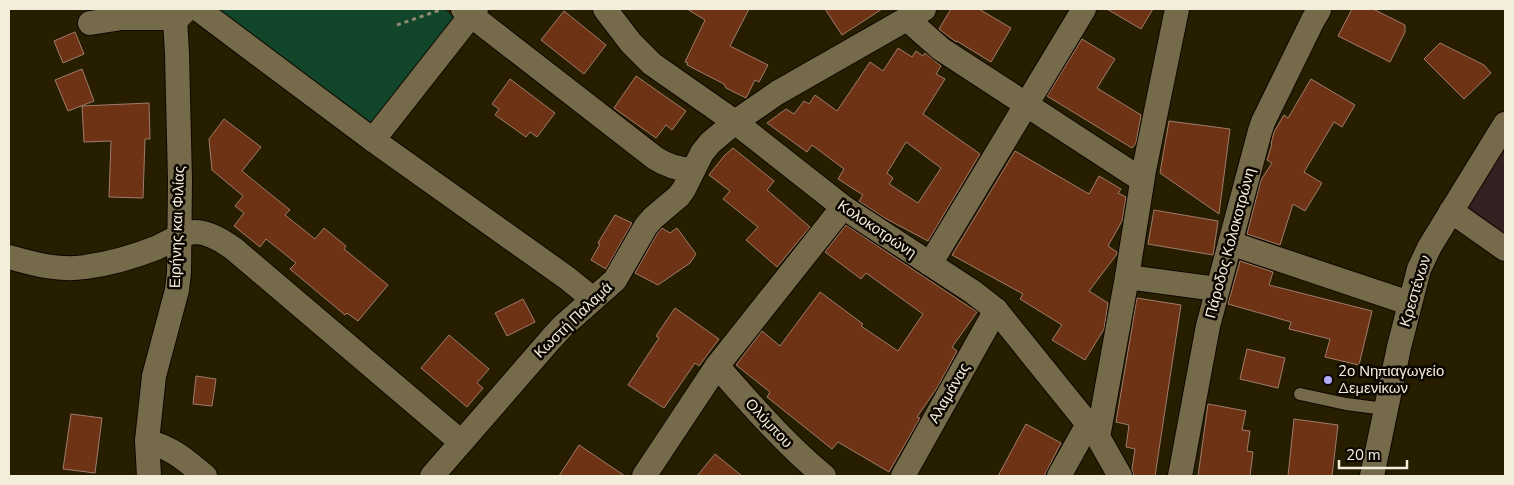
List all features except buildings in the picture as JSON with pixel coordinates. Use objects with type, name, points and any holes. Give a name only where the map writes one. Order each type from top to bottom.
[{"type":"street","name":"Κολοκοτρώνη","points":[[605,9],[630,43],[652,64],[736,122],[843,207],[973,292],[996,310],[1093,430],[1120,476]]},
{"type":"street","points":[[930,264],[1084,9]]},
{"type":"street","points":[[1059,476],[1093,430],[1127,277],[1142,180],[1177,9]]},
{"type":"street","points":[[373,140],[463,10],[655,158],[670,166],[692,170]]},
{"type":"street","points":[[90,23],[182,11],[373,140],[593,299]]},
{"type":"street","name":"Ειρήνης και Φιλίας","points":[[149,476],[147,441],[154,376],[177,290],[180,236],[178,110],[182,11]]},
{"type":"street","name":"Κωστή Παλαμά","points":[[432,476],[557,332],[615,280],[646,226],[684,189],[692,170],[706,147],[736,122],[804,76],[916,14]]},
{"type":"street","points":[[916,14],[929,40],[941,49],[1142,180]]},
{"type":"street","name":"Πάροδος Κολοκοτρώνη","points":[[1180,476],[1208,326],[1263,122],[1315,14]]},
{"type":"street","name":"Κρεστένων","points":[[1372,476],[1409,303],[1424,257],[1505,124]]},
{"type":"street","points":[[644,476],[717,366],[843,207]]},
{"type":"street","points":[[1451,211],[1505,249]]},
{"type":"street","points":[[9,257],[50,267],[77,268],[126,258],[194,232],[214,237],[234,249],[462,442]]},
{"type":"street","points":[[1230,244],[1409,303]]},
{"type":"street","points":[[1127,277],[1217,289]]},
{"type":"street","name":"Αλαμάνας","points":[[903,476],[996,310]]},
{"type":"street","name":"Ολύμπου","points":[[717,366],[770,425],[824,476]]},
{"type":"street","points":[[147,441],[165,446],[177,452],[205,476]]},
{"type":"lane","points":[[1300,394],[1346,404],[1385,409]]},
{"type":"path","points":[[397,25],[463,10]]},
{"type":"shaded area","points":[[1505,134],[1505,239],[1460,207]]},
{"type":"green space","points":[[215,9],[444,9],[456,19],[370,127]]},
{"type":"place","name":"2ο Νηπιαγωγείο Δεμενίκων","points":[[1328,380]]}]
